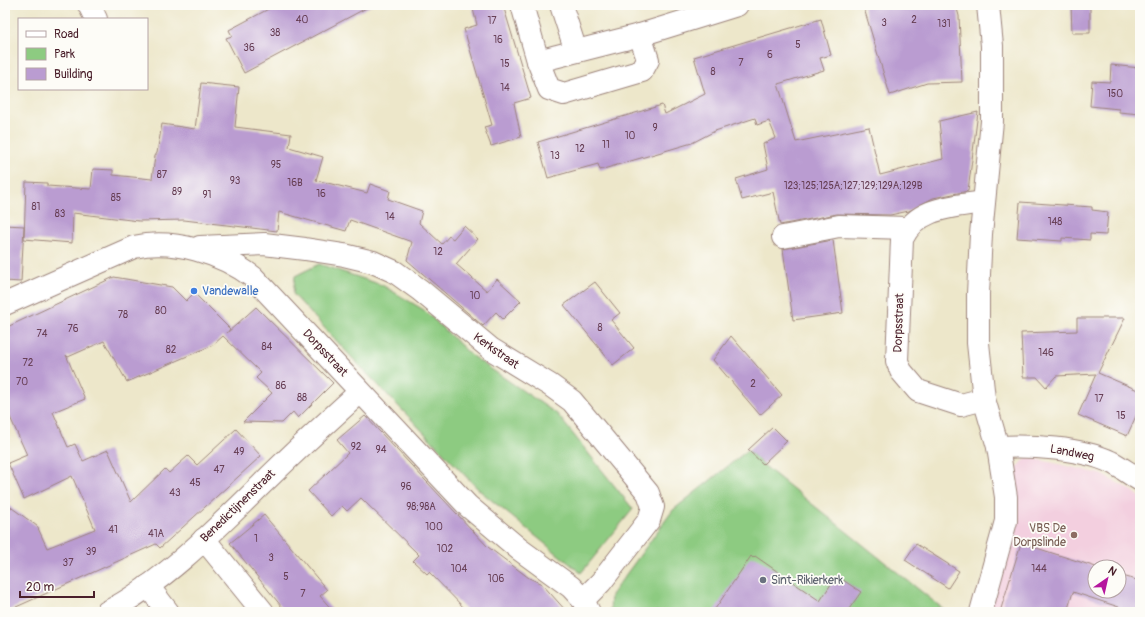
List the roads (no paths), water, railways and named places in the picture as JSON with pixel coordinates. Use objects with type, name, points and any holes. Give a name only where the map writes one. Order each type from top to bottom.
[{"type":"street","points":[[89,5],[96,18]]},
{"type":"street","points":[[522,5],[538,61],[549,89],[564,94],[642,72],[648,60],[640,34]]},
{"type":"street","points":[[561,5],[576,51]]},
{"type":"street","points":[[538,61],[640,34],[737,5]]},
{"type":"street","points":[[980,612],[1006,522],[1006,497],[998,446],[984,399],[978,343],[978,301],[983,202],[992,121],[992,46],[988,5]]},
{"type":"street","points":[[783,237],[840,226],[907,228],[927,213],[983,202]]},
{"type":"street","name":"Dorpsstraat","points":[[907,228],[902,239],[897,361],[899,366],[918,391],[961,405],[984,399]]},
{"type":"street","name":"Dorpsstraat","points":[[5,304],[134,247],[154,244],[185,248],[219,257],[239,266],[253,277],[468,506],[519,549],[571,587],[586,606]]},
{"type":"street","name":"Kerkstraat","points":[[185,248],[264,244],[344,255],[373,262],[395,272],[420,290],[491,349],[550,385],[572,401],[648,493],[653,507],[649,520],[601,582],[586,606]]},
{"type":"street","name":"Benedictijnenstraat","points":[[108,612],[148,586],[204,539],[300,446],[360,392]]},
{"type":"street","name":"Landweg","points":[[998,446],[1023,446],[1086,454],[1111,462],[1140,480]]},
{"type":"street","points":[[204,539],[263,612]]},
{"type":"street","points":[[148,586],[168,612]]},
{"type":"place","name":"Vandewalle","points":[[194,291]]},
{"type":"place","name":"VBS De Dorpslinde","points":[[1074,535]]},
{"type":"place","name":"Sint-Rikierkerk","points":[[763,580]]}]
